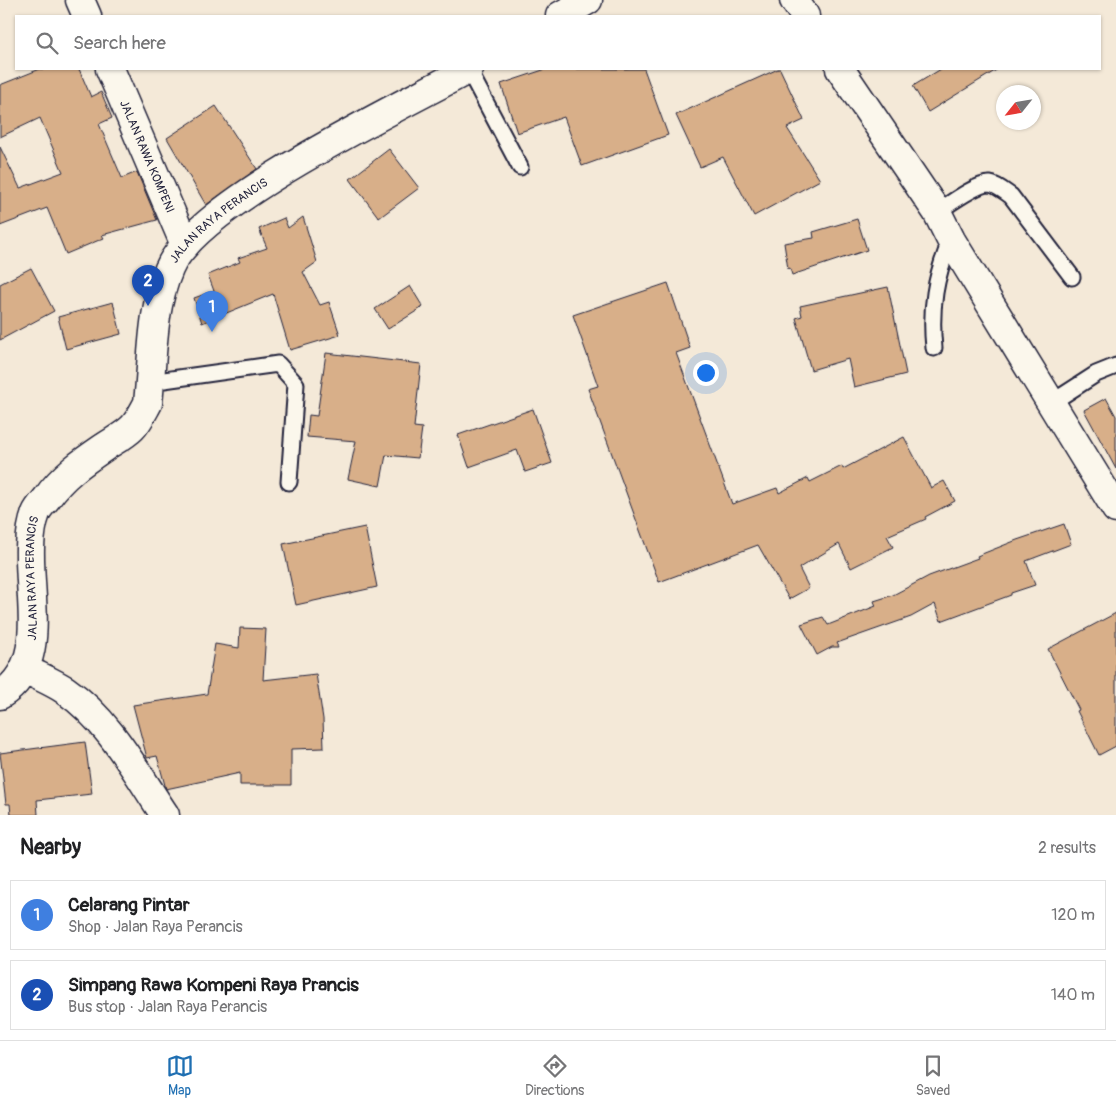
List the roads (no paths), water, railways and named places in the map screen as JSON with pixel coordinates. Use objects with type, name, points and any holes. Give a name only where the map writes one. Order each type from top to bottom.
[{"type":"street","points":[[80,0],[87,15]]},
{"type":"street","points":[[562,15],[588,0]]},
{"type":"street","points":[[794,0],[804,15]]},
{"type":"street","name":"JALAN RAWA KOMPENI","points":[[110,70],[185,245]]},
{"type":"street","name":"JALAN RAYA PERANCIS","points":[[0,695],[15,684],[25,669],[34,616],[28,540],[36,512],[55,486],[77,465],[131,429],[141,418],[148,403],[160,292],[169,266],[185,245],[212,218],[276,176],[346,135],[466,70]]},
{"type":"street","points":[[841,70],[936,212],[951,240],[1116,509]]},
{"type":"street","points":[[25,669],[65,690],[91,712],[112,737],[166,815]]},
{"type":"lane","points":[[469,70],[520,167]]},
{"type":"lane","points":[[936,212],[979,187],[990,184],[1001,189],[1016,203],[1072,277]]},
{"type":"lane","points":[[934,348],[932,327],[935,284],[941,263],[951,240]]},
{"type":"lane","points":[[150,382],[278,364],[296,384],[290,482]]},
{"type":"lane","points":[[1051,403],[1096,374],[1116,366]]},
{"type":"place","name":"Simpang Rawa Kompeni Raya Prancis","points":[[148,306]]},
{"type":"place","name":"Celarang Pintar","points":[[212,332]]}]
